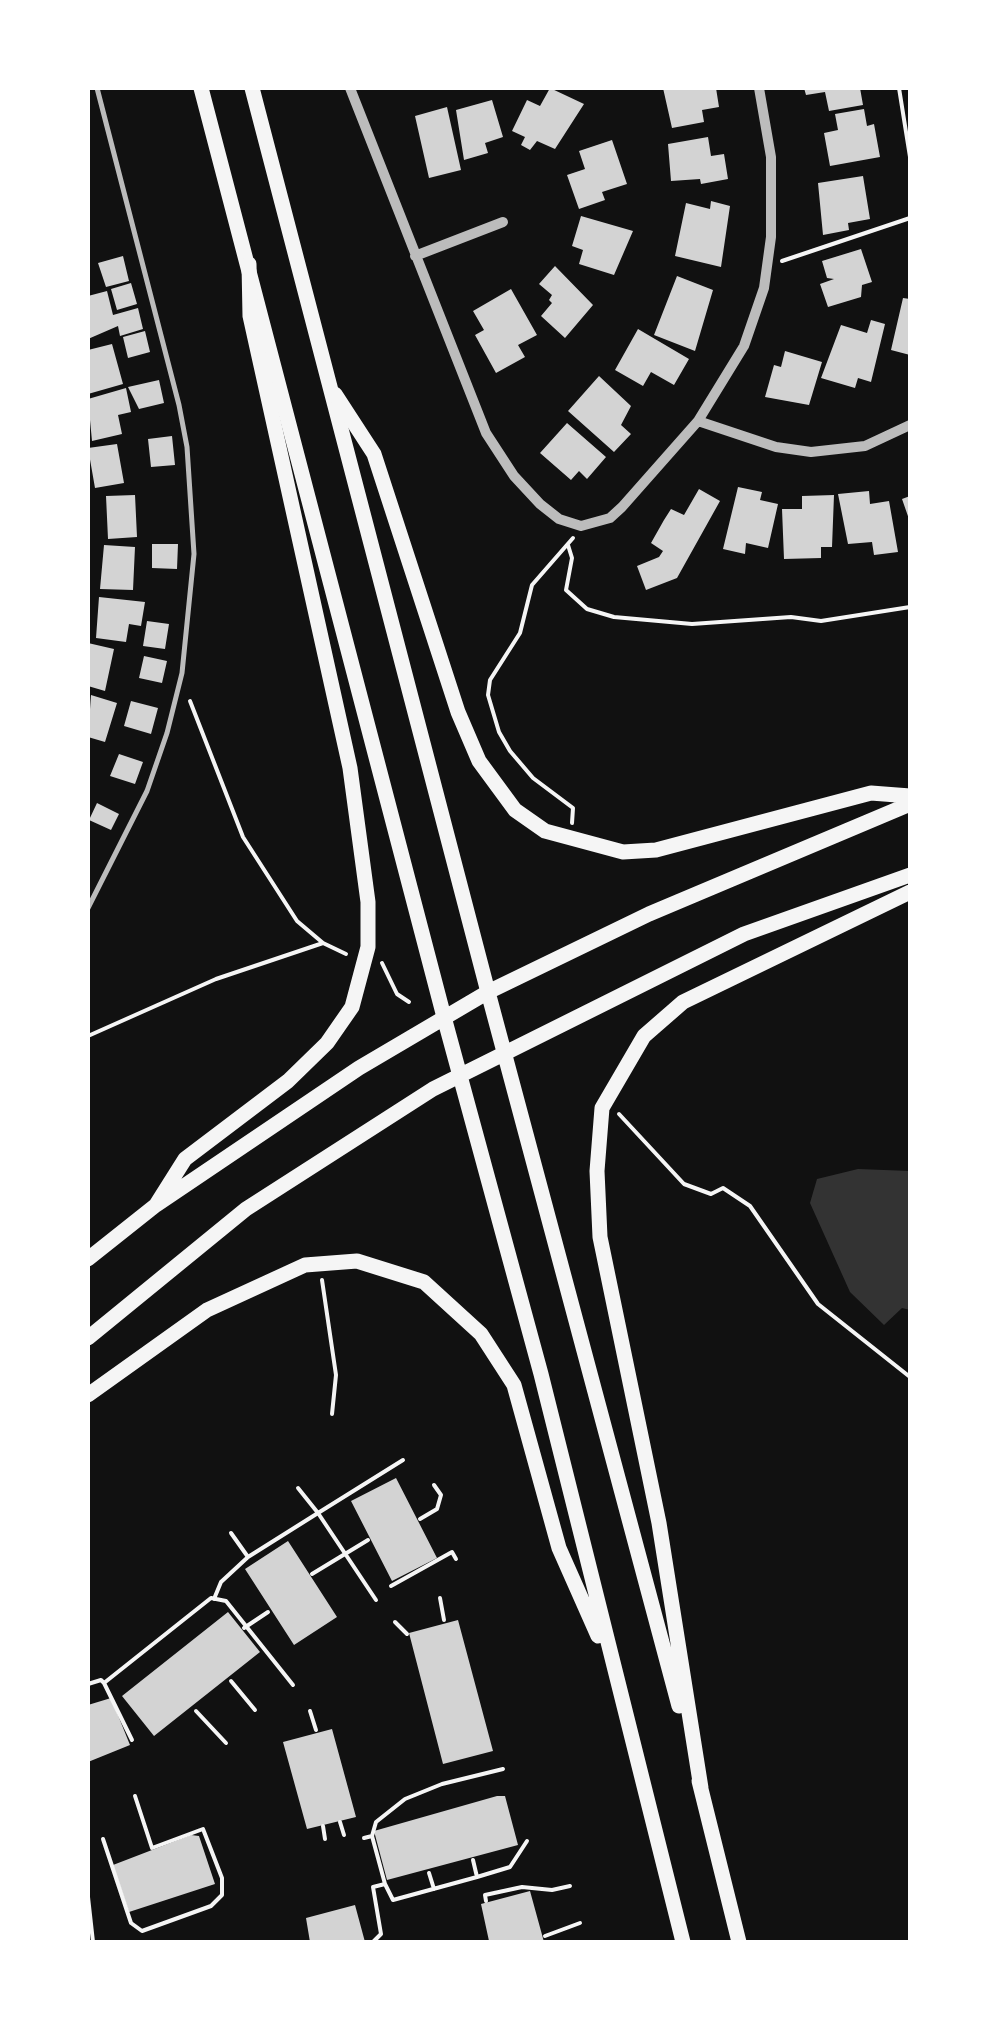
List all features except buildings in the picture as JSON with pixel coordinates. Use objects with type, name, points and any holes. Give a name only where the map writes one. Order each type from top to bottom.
[{"type":"main road","points":[[201,88],[462,1074],[682,1942]]},
{"type":"main road","points":[[252,88],[701,1788],[738,1942]]},
{"type":"main road","points":[[156,1204],[185,1159],[288,1081],[335,1032],[358,992],[368,948],[368,902],[350,768],[250,316],[250,264]]},
{"type":"main road","points":[[335,394],[374,454],[458,712],[479,760],[515,810],[544,830],[624,852],[656,850],[871,793],[910,796]]},
{"type":"main road","points":[[88,1260],[156,1204],[359,1068],[488,992],[648,914],[910,804]]},
{"type":"main road","points":[[88,1338],[246,1209],[462,1074],[744,934],[910,875]]},
{"type":"main road","points":[[701,1788],[659,1523],[600,1237],[597,1171],[602,1108],[644,1036],[683,1002],[910,892]]},
{"type":"main road","points":[[88,1395],[207,1310],[304,1265],[357,1261],[424,1282],[481,1334],[514,1385],[559,1548],[615,1674]]},
{"type":"street","points":[[350,88],[474,407],[496,450],[540,504],[558,519],[581,526],[610,518],[622,508],[698,421],[744,346],[768,266],[773,198],[759,88]]},
{"type":"street","points":[[415,256],[503,222]]},
{"type":"street","points":[[698,421],[776,448],[811,452],[866,446],[910,425]]},
{"type":"lane","points":[[88,908],[146,790],[182,672],[194,554],[188,447],[97,88]]},
{"type":"path","points":[[899,88],[910,157]]},
{"type":"path","points":[[768,266],[910,218]]},
{"type":"path","points":[[572,826],[573,808],[533,778],[510,751],[488,696],[490,680],[520,633],[532,585],[581,526]]},
{"type":"path","points":[[568,545],[572,558],[566,590],[588,609],[614,617],[692,624],[791,617],[821,621],[910,608]]},
{"type":"path","points":[[182,672],[195,720],[243,836],[297,921],[324,943],[350,956]]},
{"type":"path","points":[[88,1036],[216,979],[324,943]]},
{"type":"path","points":[[375,961],[386,964],[397,994],[408,1002]]},
{"type":"path","points":[[614,1112],[634,1124],[684,1184],[711,1194],[723,1188],[750,1206],[818,1304],[910,1378]]},
{"type":"path","points":[[322,1276],[336,1375],[332,1414]]},
{"type":"path","points":[[104,1684],[214,1599],[222,1582],[248,1557],[363,1489],[403,1460]]},
{"type":"path","points":[[420,1519],[437,1510],[441,1495],[434,1484]]},
{"type":"path","points":[[298,1488],[376,1600]]},
{"type":"path","points":[[231,1532],[248,1557]]},
{"type":"path","points":[[312,1574],[368,1540]]},
{"type":"path","points":[[390,1586],[452,1552],[456,1559]]},
{"type":"path","points":[[440,1598],[444,1620]]},
{"type":"path","points":[[214,1599],[226,1602],[293,1685]]},
{"type":"path","points":[[246,1627],[268,1612]]},
{"type":"path","points":[[395,1622],[407,1634]]},
{"type":"path","points":[[88,1684],[101,1680],[132,1740]]},
{"type":"path","points":[[231,1680],[255,1710]]},
{"type":"path","points":[[196,1711],[226,1743]]},
{"type":"path","points":[[310,1711],[316,1730]]},
{"type":"path","points":[[504,1770],[442,1784],[405,1799],[376,1822],[372,1836],[385,1884],[393,1900],[477,1877],[510,1867],[527,1841]]},
{"type":"path","points":[[103,1839],[131,1923],[142,1931],[211,1906],[222,1895],[222,1878],[203,1829],[152,1848],[134,1796]]},
{"type":"path","points":[[340,1822],[344,1835]]},
{"type":"path","points":[[323,1826],[325,1839]]},
{"type":"path","points":[[364,1838],[372,1836]]},
{"type":"path","points":[[473,1860],[477,1877]]},
{"type":"path","points":[[429,1872],[434,1889]]},
{"type":"path","points":[[374,1942],[381,1934],[373,1886],[385,1884]]},
{"type":"path","points":[[486,1900],[484,1895],[522,1888],[552,1890],[570,1886]]},
{"type":"path","points":[[88,1899],[93,1942]]},
{"type":"path","points":[[544,1936],[580,1923]]},
{"type":"shaded area","points":[[858,1169],[910,1171],[910,1310],[902,1308],[884,1325],[850,1292],[810,1203],[817,1179]]}]
